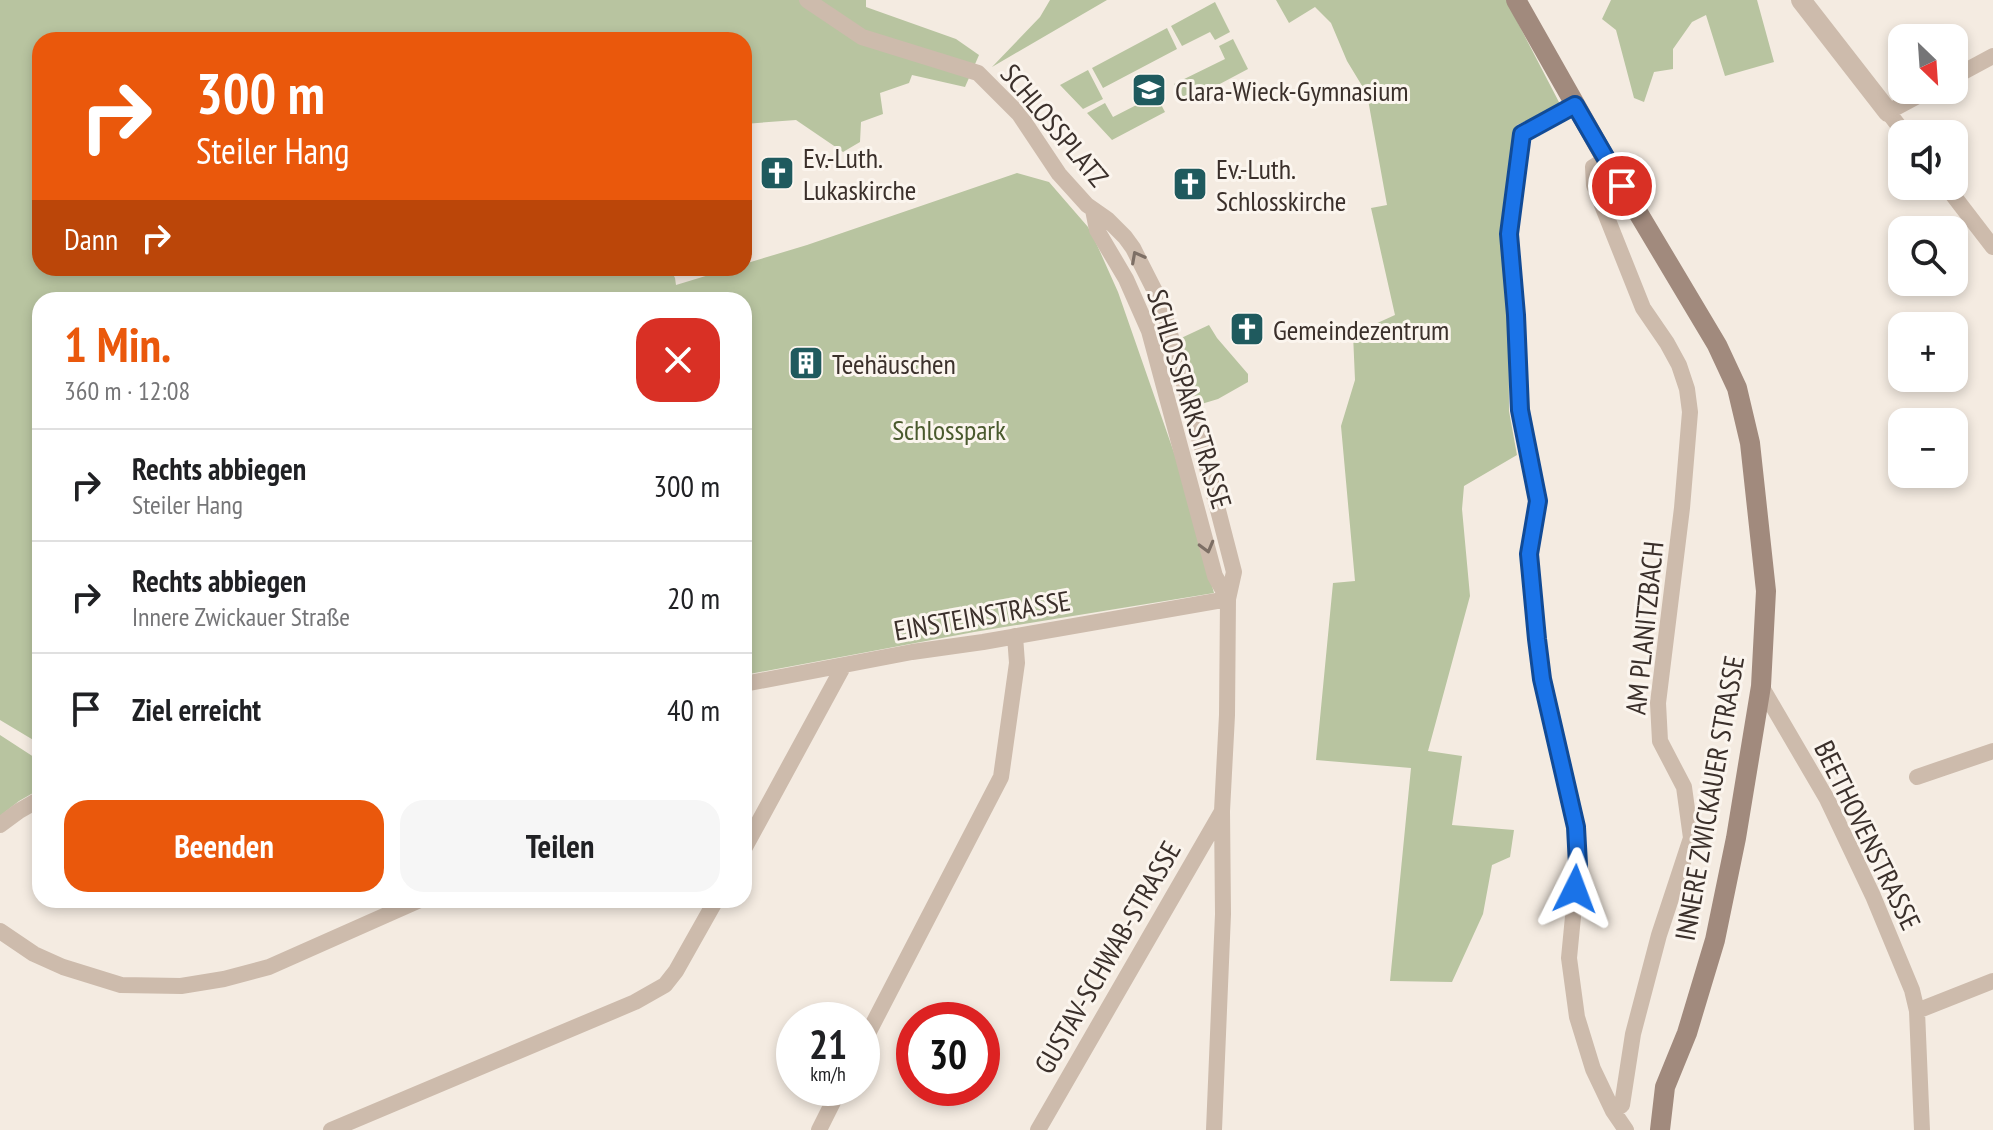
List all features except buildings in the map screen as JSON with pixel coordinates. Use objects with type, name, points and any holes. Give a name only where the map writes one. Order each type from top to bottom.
[{"type":"main road","name":"INNERE ZWICKAUER STRASSE","points":[[1516,0],[1717,345],[1737,388],[1750,443],[1766,591],[1761,686],[1736,838],[1715,940],[1687,1033],[1665,1087],[1660,1130]]},
{"type":"street","name":"SCHLOSSPLATZ","points":[[807,0],[862,37],[978,73],[1019,114],[1059,174],[1093,210]]},
{"type":"street","points":[[1801,0],[1894,120]]},
{"type":"street","points":[[1968,69],[1993,56]]},
{"type":"street","points":[[1888,112],[1903,104]]},
{"type":"street","points":[[1575,105],[1522,134],[1509,234],[1520,410],[1538,501],[1529,554],[1537,639],[1550,717],[1576,827],[1578,865],[1569,958],[1577,1017],[1593,1069],[1626,1130]]},
{"type":"street","name":"AM PLANITZBACH","points":[[1606,159],[1593,167],[1594,185],[1643,308],[1679,365],[1690,412],[1682,508],[1658,703],[1660,741],[1684,787],[1691,838],[1659,935],[1633,1034],[1622,1105],[1613,1111]]},
{"type":"street","points":[[1957,200],[1993,247]]},
{"type":"street","name":"SCHLOSSPARKSTRASSE","points":[[1093,210],[1107,219],[1133,248],[1162,305],[1234,572],[1228,599],[1222,811],[1223,914],[1214,1130]]},
{"type":"street","name":"EINSTEINSTRASSE","points":[[752,683],[912,652],[1228,599]]},
{"type":"street","points":[[880,1010],[1001,777],[1017,663],[1015,636]]},
{"type":"street","points":[[752,834],[843,667]]},
{"type":"street","name":"BEETHOVENSTRASSE","points":[[1761,686],[1827,799],[1873,896],[1912,990],[1917,1011],[1922,1130]]},
{"type":"street","points":[[1917,777],[1993,751]]},
{"type":"street","points":[[0,825],[32,804]]},
{"type":"street","name":"GUSTAV-SCHWAB-STRASSE","points":[[1038,1130],[1222,811]]},
{"type":"street","points":[[0,931],[34,954],[106,981],[121,985],[181,986],[269,967],[402,908]]},
{"type":"street","points":[[331,1130],[635,1002],[665,985],[685,958],[712,908]]},
{"type":"street","points":[[1917,1011],[1993,981]]},
{"type":"street","points":[[819,1130],[831,1106]]},
{"type":"green space","name":"Schlosspark","points":[[0,0],[866,0],[866,7],[956,39],[979,55],[965,87],[912,75],[909,83],[880,93],[883,114],[861,122],[860,142],[843,152],[796,120],[752,123],[752,32],[32,32],[32,276],[674,276],[676,285],[706,276],[752,276],[752,262],[1017,173],[1049,182],[1088,227],[1097,245],[1118,292],[1179,467],[1214,593],[974,632],[752,674],[752,292],[32,292],[32,739],[0,720]]},
{"type":"green space","points":[[1050,0],[1107,0],[992,67],[1040,17]]},
{"type":"green space","points":[[1276,0],[1506,0],[1561,106],[1517,125],[1508,231],[1509,411],[1517,455],[1464,486],[1462,509],[1470,596],[1428,751],[1462,756],[1452,825],[1514,830],[1510,857],[1492,865],[1483,914],[1452,982],[1390,981],[1411,768],[1316,760],[1333,583],[1355,581],[1341,426],[1355,380],[1353,334],[1395,315],[1371,208],[1387,205],[1367,94],[1347,61],[1331,23],[1315,7],[1289,23]]},
{"type":"green space","points":[[1611,0],[1757,0],[1774,62],[1725,76],[1706,15],[1692,22],[1673,49],[1673,69],[1654,72],[1644,102],[1634,98],[1616,30],[1602,19]]},
{"type":"green space","points":[[1215,2],[1230,32],[1215,40],[1210,32],[1182,46],[1171,26]]},
{"type":"green space","points":[[1167,28],[1177,49],[1103,88],[1092,68]]},
{"type":"green space","points":[[1233,39],[1248,69],[1184,103],[1174,84],[1225,59],[1219,46]]},
{"type":"green space","points":[[1088,70],[1103,99],[1083,109],[1060,85]]},
{"type":"green space","points":[[1156,95],[1165,112],[1112,140],[1087,113],[1105,103],[1113,117]]},
{"type":"green space","points":[[1209,325],[1248,374],[1248,382],[1218,399],[1198,405],[1177,340]]},
{"type":"green space","points":[[0,735],[32,756],[32,794],[0,816]]},
{"type":"place","name":"Clara-Wieck-Gymnasium","points":[[1149,90]]},
{"type":"place","name":"Ev.-Luth. Lukaskirche","points":[[777,173]]},
{"type":"place","name":"Ev.-Luth. Schlosskirche","points":[[1190,184]]},
{"type":"place","name":"Gemeindezentrum","points":[[1247,329]]},
{"type":"place","name":"Teehäuschen","points":[[806,363]]},
{"type":"route","points":[[1575,889],[1578,865],[1576,827],[1542,679],[1529,554],[1538,501],[1520,410],[1509,234],[1522,134],[1575,105],[1622,186]]}]
